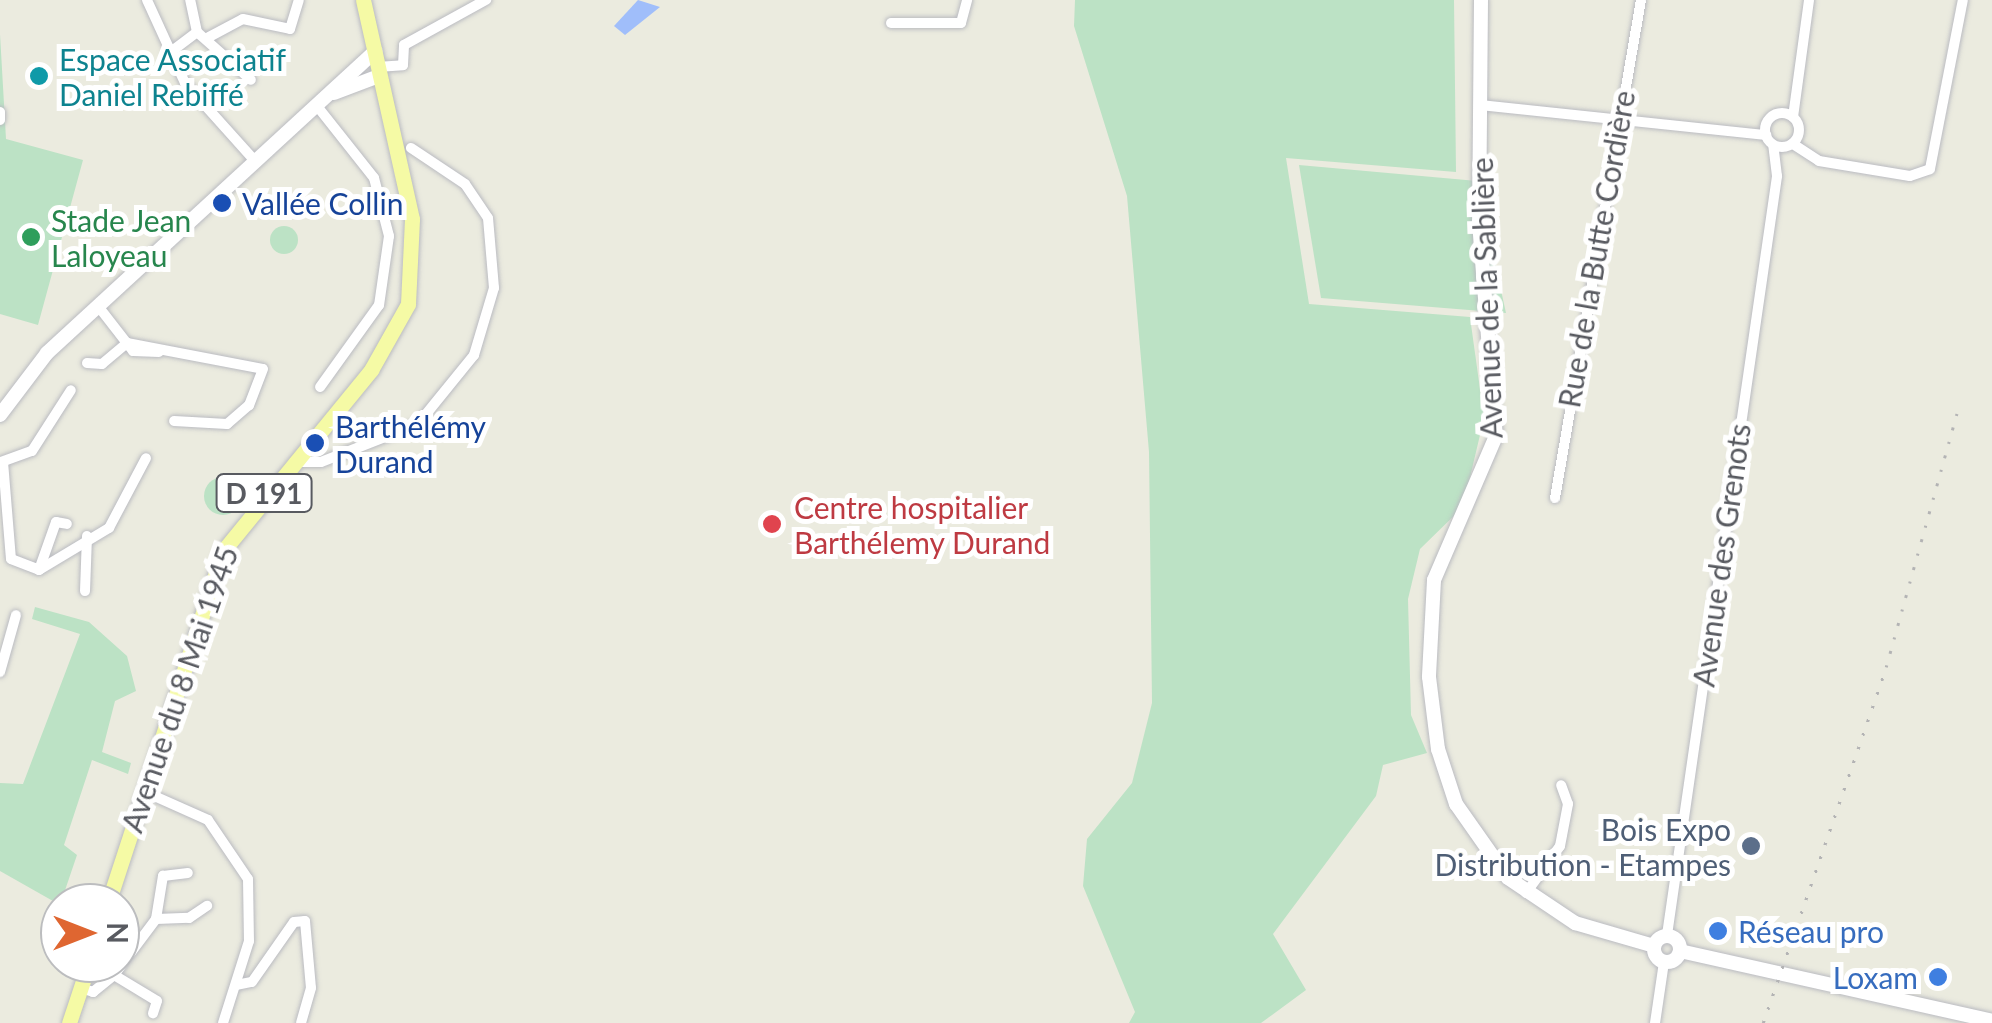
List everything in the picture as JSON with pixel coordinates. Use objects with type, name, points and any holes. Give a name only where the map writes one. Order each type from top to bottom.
[{"type":"main road","name":"Avenue du 8 Mai 1945","points":[[114,883],[214,570],[292,461],[372,370],[408,304],[412,219],[373,66],[363,0]]},
{"type":"main road","name":"Avenue de la Sablière","points":[[1481,0],[1480,105],[1496,436],[1442,546],[1429,677],[1456,804],[1526,893],[1575,923],[1654,946]]},
{"type":"main road","points":[[356,90],[373,66]]},
{"type":"main road","points":[[0,415],[98,306],[316,106],[373,66]]},
{"type":"main road","points":[[333,93],[356,90],[384,104]]},
{"type":"main road","points":[[1680,951],[1664,962],[1654,946],[1667,935],[1680,951],[1992,1021]]},
{"type":"main road","points":[[69,1023],[83,983]]},
{"type":"street","points":[[147,0],[168,54],[256,162]]},
{"type":"street","points":[[190,0],[197,32]]},
{"type":"street","points":[[209,37],[243,19],[290,29],[298,0]]},
{"type":"street","points":[[373,66],[403,65],[404,45],[486,0]]},
{"type":"street","points":[[891,23],[961,23],[967,0]]},
{"type":"street","name":"Rue de la Butte Cordière","points":[[1555,498],[1640,0]]},
{"type":"street","points":[[1807,151],[1793,116],[1791,91],[1809,0]]},
{"type":"street","points":[[1480,105],[1770,140],[1910,176],[1930,169],[1963,0]]},
{"type":"street","points":[[168,54],[197,32]]},
{"type":"street","points":[[197,32],[209,37],[238,78],[251,80]]},
{"type":"street","points":[[1770,140],[1778,113],[1791,91]]},
{"type":"street","points":[[316,106],[374,178],[390,248],[370,326],[320,387]]},
{"type":"street","points":[[0,112],[0,120]]},
{"type":"street","points":[[1778,113],[1793,116]]},
{"type":"street","name":"Avenue des Grenots","points":[[1667,935],[1777,176],[1800,132]]},
{"type":"street","name":"Avenue des Grenots","points":[[1770,140],[1777,176]]},
{"type":"street","points":[[292,461],[321,462],[418,424],[474,355],[494,288],[488,218],[465,184],[411,148]]},
{"type":"street","points":[[98,306],[127,342],[160,352],[263,369],[249,404],[227,424],[174,421]]},
{"type":"street","points":[[87,362],[102,364],[127,342]]},
{"type":"street","points":[[38,570],[5,557],[2,462],[32,451],[71,390]]},
{"type":"street","points":[[38,570],[118,518],[146,458]]},
{"type":"street","points":[[38,570],[56,522],[67,524]]},
{"type":"street","points":[[85,591],[88,536]]},
{"type":"street","points":[[1,665],[16,615]]},
{"type":"street","points":[[1526,893],[1560,846],[1568,804],[1561,785]]},
{"type":"street","points":[[143,791],[208,820],[241,860],[252,920],[222,1023]]},
{"type":"street","points":[[140,940],[156,919],[163,876],[188,873]]},
{"type":"street","points":[[156,919],[189,918],[206,906]]},
{"type":"street","points":[[236,984],[252,982],[294,922],[308,926],[312,988],[300,1023]]},
{"type":"street","points":[[1655,1023],[1664,962]]},
{"type":"street","points":[[81,988],[93,992],[104,983]]},
{"type":"street","points":[[127,983],[157,1001],[153,1013]]},
{"type":"green space","points":[[1075,0],[1454,0],[1456,172],[1286,158],[1309,304],[1470,317],[1484,418],[1463,507],[1420,549],[1408,599],[1411,715],[1427,753],[1383,765],[1376,796],[1273,934],[1306,990],[1261,1023],[1129,1023],[1135,1012],[1083,886],[1087,839],[1132,783],[1152,703],[1149,452],[1127,196],[1074,26]]},
{"type":"green space","name":"Stade Jean Laloyeau","points":[[0,34],[6,139],[83,160],[38,325],[0,314]]},
{"type":"green space","points":[[1299,165],[1477,181],[1506,313],[1321,298]]},
{"type":"green space","points":[[284,226],[294,230],[298,240],[294,250],[284,254],[274,250],[270,240],[274,230]]},
{"type":"green space","points":[[223,477],[237,482],[242,496],[237,510],[223,515],[209,510],[204,496],[209,482]]},
{"type":"green space","points":[[35,607],[89,622],[127,656],[136,691],[115,701],[102,752],[131,763],[128,774],[92,760],[64,845],[77,855],[67,883],[40,883],[40,894],[0,871],[0,783],[23,784],[80,634],[32,619]]},
{"type":"water","points":[[638,0],[660,7],[625,35],[614,26]]},
{"type":"railway","points":[[1763,1023],[1886,667],[1960,402]]},
{"type":"place","name":"Espace Associatif Daniel Rebiffé","points":[[39,76]]},
{"type":"place","name":"Vallée Collin","points":[[222,203]]},
{"type":"place","name":"Stade Jean Laloyeau","points":[[31,237]]},
{"type":"place","name":"Barthélémy Durand","points":[[315,443]]},
{"type":"place","name":"Centre hospitalier Barthélemy Durand","points":[[772,524]]},
{"type":"place","name":"Bois Expo Distribution - Etampes","points":[[1751,846]]},
{"type":"place","name":"Réseau pro","points":[[1718,931]]},
{"type":"place","name":"Loxam","points":[[1938,977]]}]
